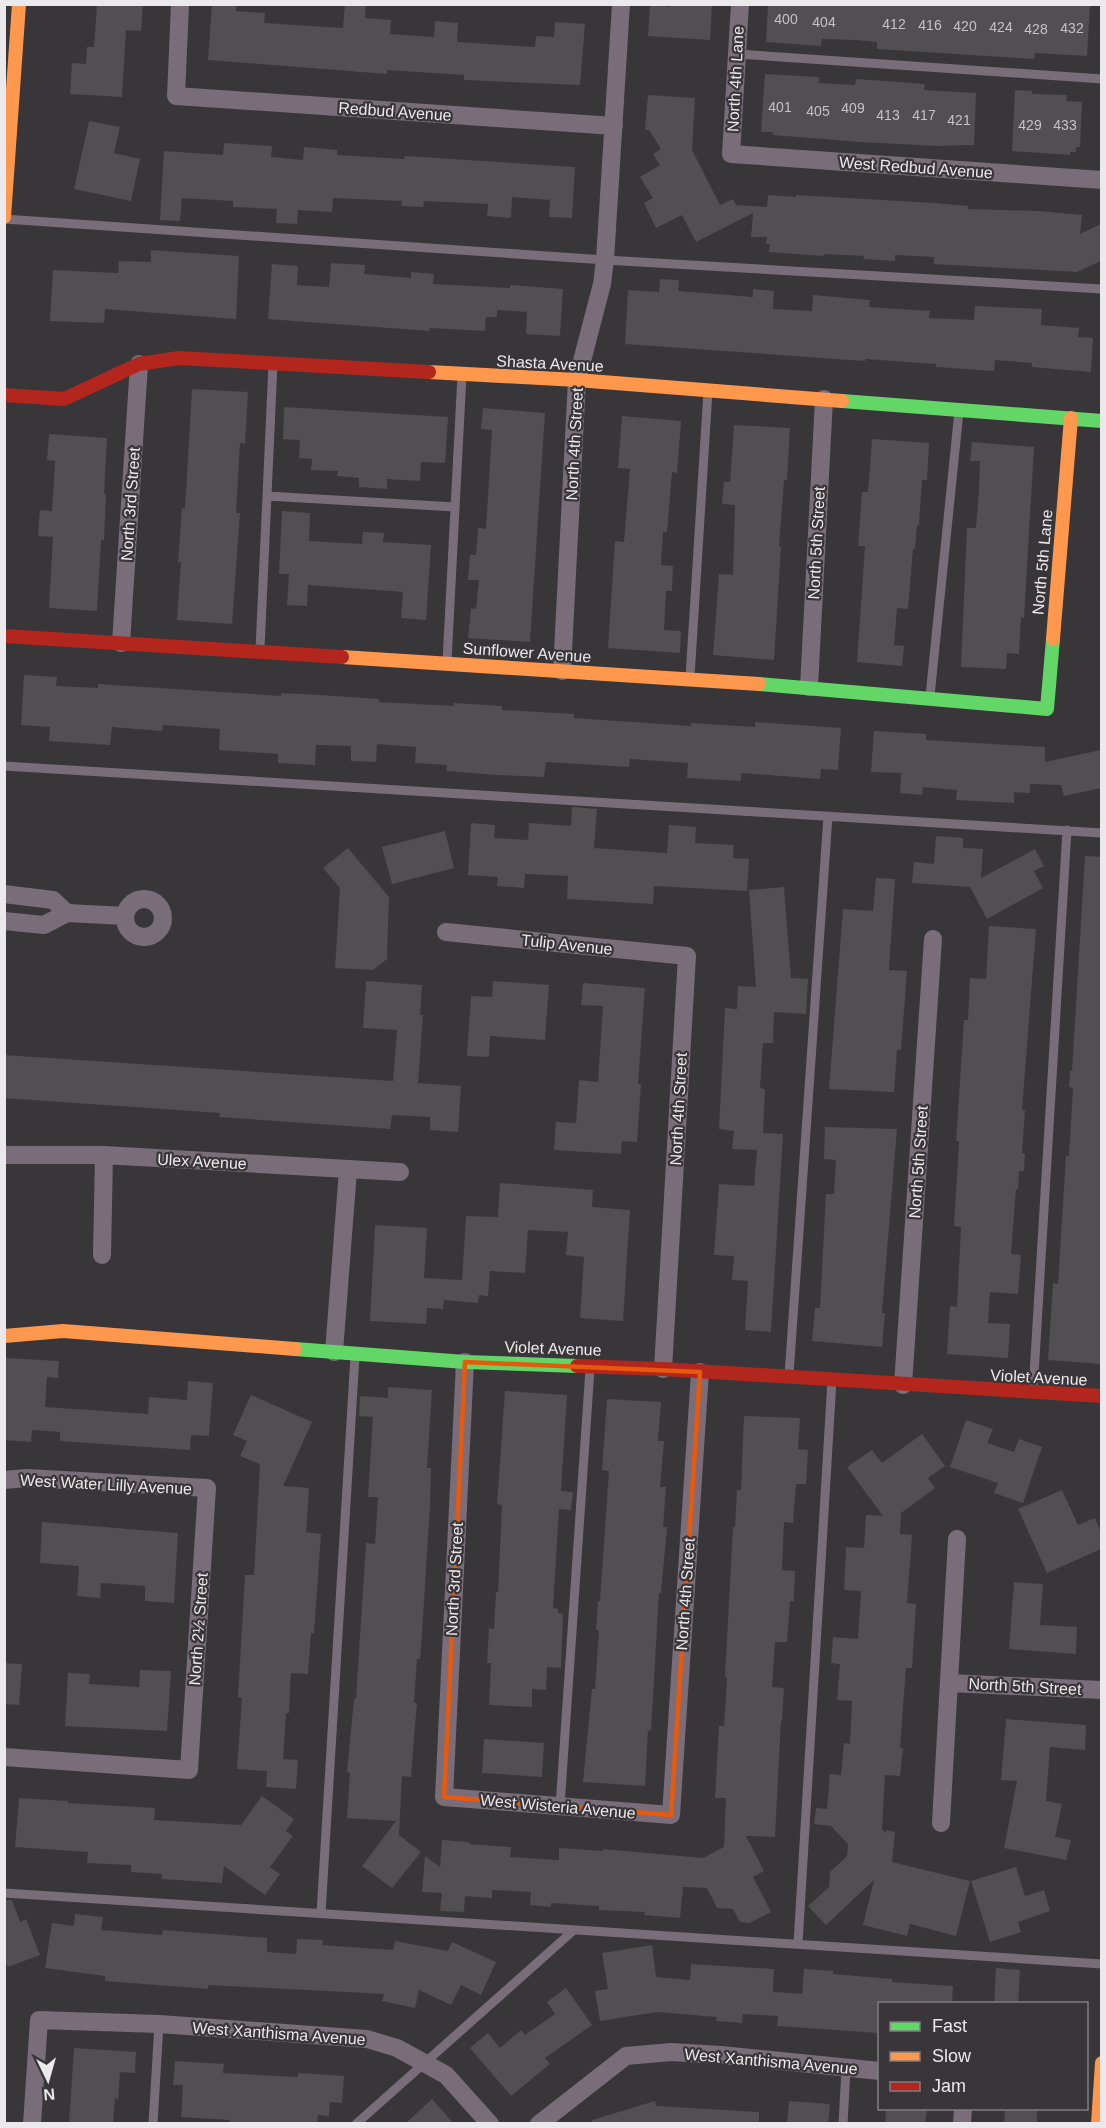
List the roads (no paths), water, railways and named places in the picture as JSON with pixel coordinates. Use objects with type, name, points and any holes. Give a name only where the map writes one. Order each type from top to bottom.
[{"type":"street","points":[[4,218],[10,59],[19,4]]},
{"type":"street","name":"Redbud Avenue","points":[[180,4],[176,96],[614,126]]},
{"type":"street","name":"North 4th Street","points":[[562,671],[577,380],[602,284],[605,260],[621,4]]},
{"type":"street","name":"North 4th Lane","points":[[731,154],[740,4]]},
{"type":"street","name":"West Redbud Avenue","points":[[731,154],[1101,180]]},
{"type":"street","name":"Shasta Avenue","points":[[4,395],[64,399],[140,364],[180,358],[577,380],[1101,421]]},
{"type":"street","name":"North 3rd Street","points":[[121,643],[140,364]]},
{"type":"street","name":"North 5th Street","points":[[809,687],[824,399]]},
{"type":"street","name":"North 5th Lane","points":[[1047,709],[1071,418]]},
{"type":"street","name":"Sunflower Avenue","points":[[4,636],[809,687],[1047,709]]},
{"type":"street","points":[[4,894],[53,900],[67,913]]},
{"type":"street","points":[[4,921],[44,925],[67,913],[125,916]]},
{"type":"street","name":"Tulip Avenue","points":[[447,932],[687,956]]},
{"type":"street","name":"North 5th Street","points":[[903,1385],[933,939]]},
{"type":"street","name":"North 4th Street","points":[[663,1369],[687,956]]},
{"type":"street","name":"Ulex Avenue","points":[[4,1155],[104,1155],[400,1172]]},
{"type":"street","points":[[102,1255],[104,1155]]},
{"type":"street","points":[[334,1352],[348,1170]]},
{"type":"street","name":"Violet Avenue","points":[[4,1336],[63,1331],[465,1362],[663,1369],[1101,1396]]},
{"type":"street","name":"North 3rd Street","points":[[444,1797],[465,1362]]},
{"type":"street","name":"North 4th Street","points":[[671,1815],[700,1372]]},
{"type":"street","name":"West Water Lilly Avenue","points":[[4,1480],[27,1478],[207,1488]]},
{"type":"street","name":"North 2½ Street","points":[[4,1757],[189,1770],[207,1488]]},
{"type":"street","name":"North 5th Street","points":[[941,1822],[957,1539]]},
{"type":"street","name":"North 5th Street","points":[[949,1683],[1101,1690]]},
{"type":"street","name":"West Wisteria Avenue","points":[[444,1797],[671,1815]]},
{"type":"street","name":"West Xanthisma Avenue","points":[[32,2124],[39,2020],[159,2024],[367,2039],[397,2048],[446,2075],[490,2124]]},
{"type":"street","name":"West Xanthisma Avenue","points":[[539,2124],[626,2056],[671,2052],[878,2071]]},
{"type":"street","points":[[1098,2124],[1096,2085],[1101,2063]]},
{"type":"lane","points":[[737,54],[1101,79]]},
{"type":"lane","points":[[4,218],[605,260],[1101,289]]},
{"type":"lane","points":[[260,652],[273,363]]},
{"type":"lane","points":[[447,663],[462,374]]},
{"type":"lane","points":[[690,679],[708,390]]},
{"type":"lane","points":[[929,698],[960,409]]},
{"type":"lane","points":[[267,496],[455,507]]},
{"type":"lane","points":[[4,766],[1101,832]]},
{"type":"lane","points":[[789,1378],[828,816]]},
{"type":"lane","points":[[1033,1393],[1066,830]]},
{"type":"lane","points":[[321,1913],[355,1353]]},
{"type":"lane","points":[[560,1806],[591,1366]]},
{"type":"lane","points":[[798,1944],[832,1380]]},
{"type":"lane","points":[[4,1893],[1101,1964]]},
{"type":"lane","points":[[356,2124],[574,1930]]},
{"type":"lane","points":[[153,2124],[159,2024]]},
{"type":"lane","points":[[843,2124],[846,2069]]}]
